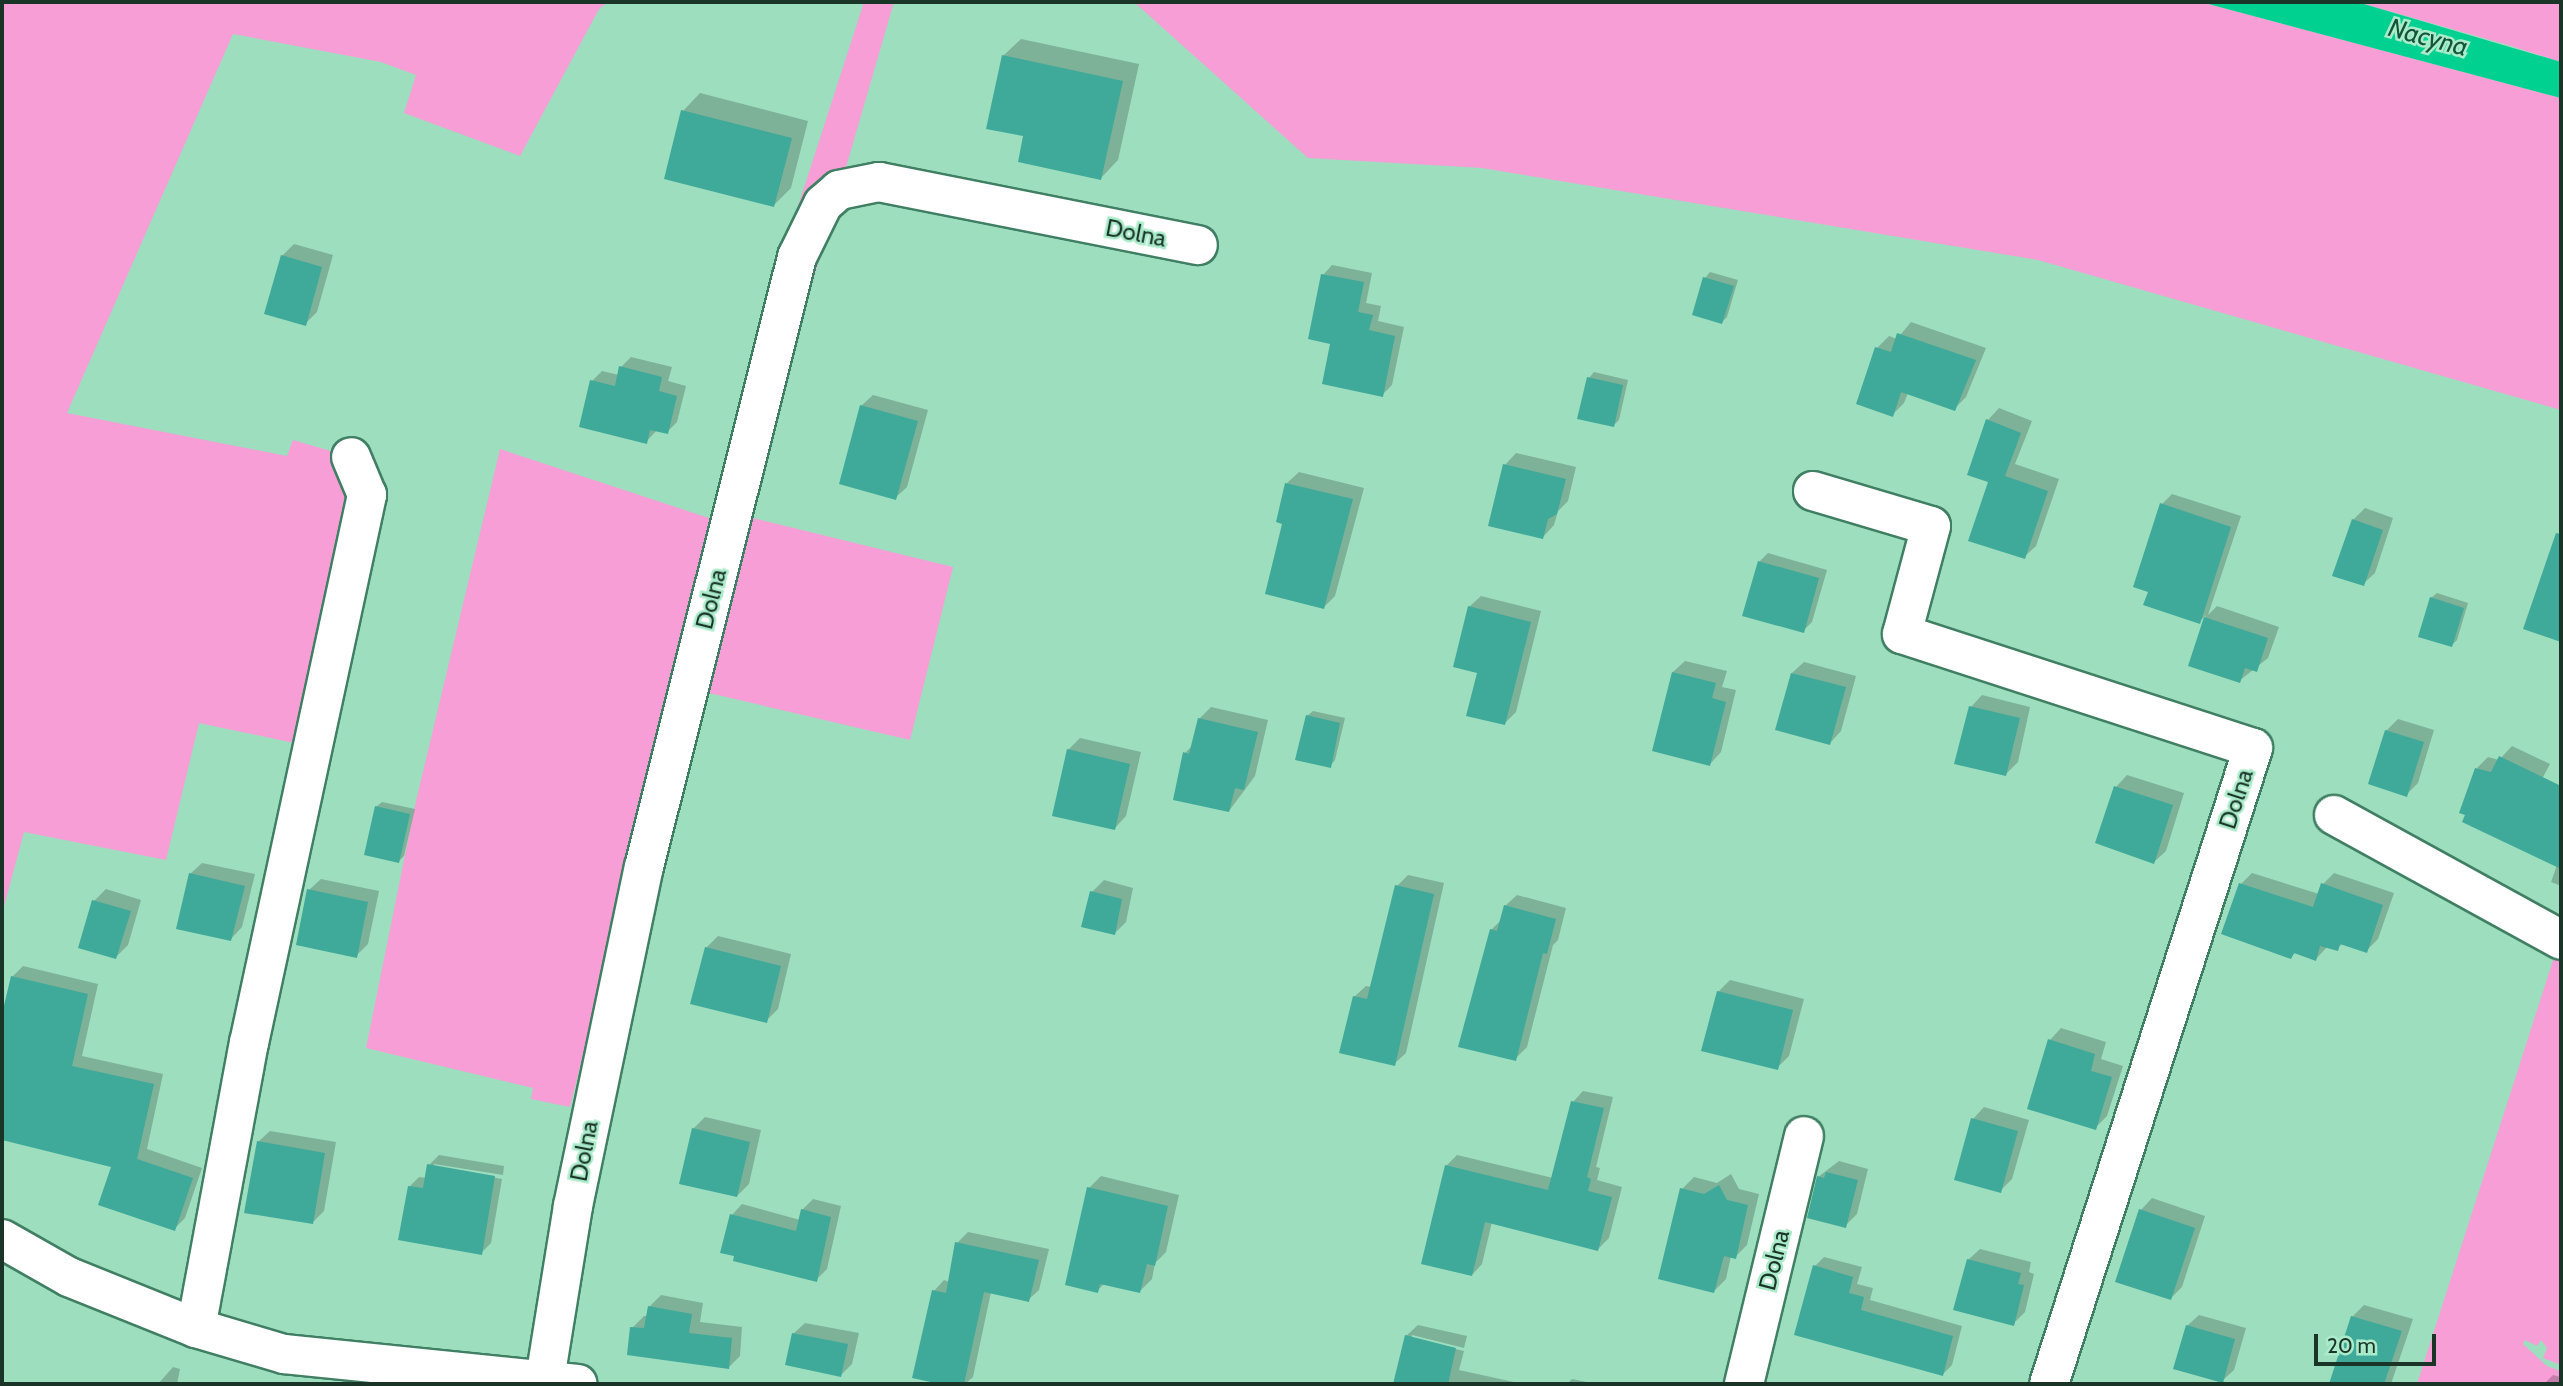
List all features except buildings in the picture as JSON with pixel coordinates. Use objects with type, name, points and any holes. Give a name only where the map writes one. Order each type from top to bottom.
[{"type":"street","name":"Dolna","points":[[2,1239],[69,1277],[196,1328],[284,1354],[561,1382],[573,1206],[644,867],[797,257],[822,204],[839,191],[879,183],[1198,245]]},
{"type":"street","points":[[196,1328],[251,1029],[367,495],[351,457]]},
{"type":"street","name":"Dolna","points":[[1813,491],[1931,526],[1902,634],[2253,748],[2049,1384]]},
{"type":"street","points":[[2334,815],[2561,940]]},
{"type":"street","name":"Dolna","points":[[1744,1384],[1804,1136]]},
{"type":"shaded area","points":[[2,2],[608,2],[599,9],[520,156],[404,113],[416,75],[381,62],[233,34],[67,413],[287,456],[293,440],[351,457],[367,495],[299,744],[199,723],[166,860],[24,832],[2,914]]},
{"type":"shaded area","points":[[864,2],[894,2],[795,343],[779,265]]},
{"type":"shaded area","points":[[1134,2],[2201,2],[2561,98],[2561,410],[2038,260],[1482,168],[1308,158]]},
{"type":"shaded area","points":[[2357,2],[2561,2],[2561,62],[2508,45]]},
{"type":"shaded area","points":[[500,449],[715,520],[570,1107],[531,1099],[533,1088],[366,1048],[416,801]]},
{"type":"shaded area","points":[[753,518],[953,567],[910,740],[709,693]]},
{"type":"shaded area","points":[[2557,948],[2561,950],[2561,1365],[2543,1358],[2547,1348],[2541,1340],[2537,1346],[2525,1340],[2523,1344],[2547,1366],[2561,1371],[2561,1384],[2417,1384]]},
{"type":"water","name":"Nacyna","points":[[2201,2],[2357,2],[2561,62],[2561,98]]}]
